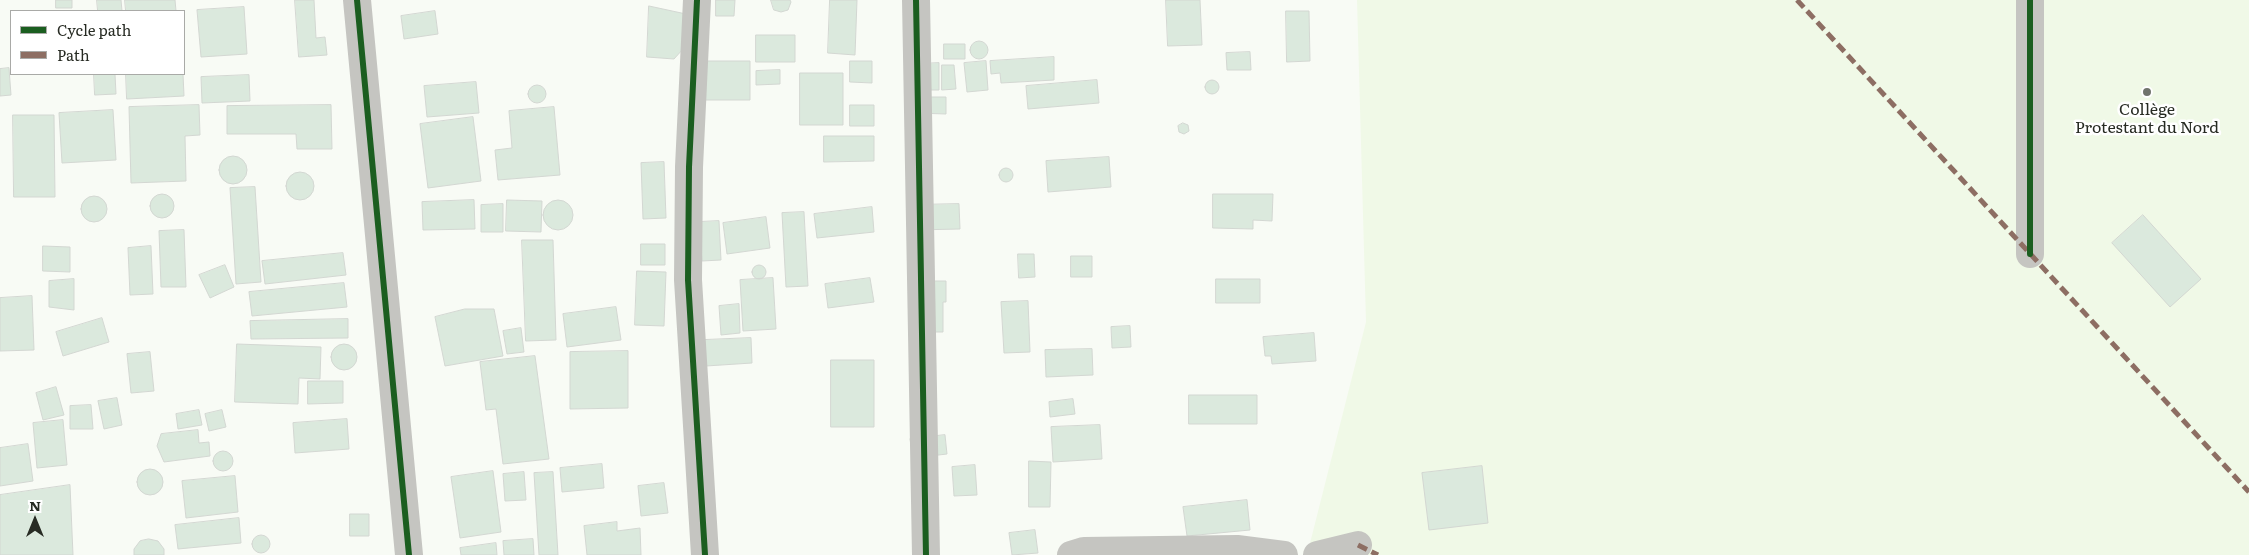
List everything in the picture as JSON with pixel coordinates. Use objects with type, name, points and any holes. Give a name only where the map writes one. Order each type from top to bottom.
[{"type":"street","points":[[358,0],[409,555]]},
{"type":"street","points":[[697,0],[689,167],[688,280],[706,555]]},
{"type":"street","points":[[916,0],[926,555]]},
{"type":"street","points":[[2030,0],[2030,254]]},
{"type":"street","points":[[1317,555],[1358,545]]},
{"type":"street","points":[[1070,555],[1084,551],[1237,549],[1284,555]]},
{"type":"shaded area","points":[[1357,0],[2249,0],[2249,555],[1307,555],[1366,322]]},
{"type":"building","points":[[56,0],[72,0],[72,8],[56,8]]},
{"type":"building","points":[[97,0],[121,0],[122,10],[98,10]]},
{"type":"building","points":[[125,0],[175,0],[176,10],[126,10]]},
{"type":"building","points":[[295,0],[314,0],[316,38],[325,37],[327,55],[299,57]]},
{"type":"building","points":[[716,0],[735,0],[734,16],[716,16]]},
{"type":"building","points":[[771,0],[790,0],[791,2],[788,10],[781,12],[774,10]]},
{"type":"building","points":[[830,0],[857,0],[855,55],[828,53]]},
{"type":"building","points":[[1166,0],[1200,0],[1202,45],[1168,46]]},
{"type":"building","points":[[649,6],[686,14],[683,49],[674,59],[647,57]]},
{"type":"building","points":[[244,7],[247,54],[201,57],[197,10]]},
{"type":"building","points":[[435,11],[438,34],[404,39],[401,16]]},
{"type":"building","points":[[1286,11],[1309,11],[1310,61],[1287,62]]},
{"type":"building","points":[[756,35],[795,35],[795,62],[756,62]]},
{"type":"building","points":[[979,41],[985,44],[988,50],[985,56],[979,59],[973,56],[970,50],[973,44]]},
{"type":"building","points":[[944,44],[965,44],[965,59],[944,59]]},
{"type":"building","points":[[1250,52],[1251,70],[1227,70],[1226,53]]},
{"type":"building","points":[[1054,57],[1054,80],[1001,83],[1000,73],[991,74],[990,61]]},
{"type":"building","points":[[706,61],[750,61],[750,100],[706,100]]},
{"type":"building","points":[[850,61],[872,61],[872,83],[850,82]]},
{"type":"building","points":[[986,61],[988,90],[967,92],[964,63]]},
{"type":"building","points":[[939,63],[939,90],[920,90],[920,64]]},
{"type":"building","points":[[942,65],[954,65],[956,89],[942,90]]},
{"type":"building","points":[[9,68],[11,95],[0,96],[0,69]]},
{"type":"building","points":[[780,70],[780,84],[756,85],[756,71]]},
{"type":"building","points":[[800,73],[843,73],[843,125],[800,125]]},
{"type":"building","points":[[94,75],[115,75],[116,94],[95,95]]},
{"type":"building","points":[[126,75],[183,75],[184,96],[127,99]]},
{"type":"building","points":[[249,75],[250,101],[202,103],[201,77]]},
{"type":"building","points":[[1097,80],[1099,103],[1028,109],[1026,86]]},
{"type":"building","points":[[1212,80],[1217,82],[1219,87],[1217,92],[1212,94],[1207,92],[1205,87],[1207,82]]},
{"type":"building","points":[[476,82],[479,113],[427,117],[424,86]]},
{"type":"building","points":[[537,85],[543,88],[546,94],[543,100],[537,103],[531,100],[528,94],[531,88]]},
{"type":"building","points":[[917,97],[946,97],[946,114],[916,113]]},
{"type":"building","points":[[199,105],[200,135],[185,136],[186,181],[131,183],[129,107]]},
{"type":"building","points":[[331,105],[332,149],[297,149],[296,134],[227,134],[227,106]]},
{"type":"building","points":[[850,105],[874,105],[874,126],[850,126]]},
{"type":"building","points":[[554,107],[560,175],[498,180],[495,150],[512,148],[509,111]]},
{"type":"building","points":[[113,110],[116,160],[62,163],[59,113]]},
{"type":"building","points":[[13,115],[54,115],[55,197],[14,197]]},
{"type":"building","points":[[473,117],[481,181],[428,188],[420,124]]},
{"type":"building","points":[[1183,123],[1188,125],[1189,131],[1184,134],[1179,132],[1178,126]]},
{"type":"building","points":[[824,136],[874,136],[874,161],[824,162]]},
{"type":"building","points":[[233,156],[243,160],[247,170],[243,180],[233,184],[223,180],[219,170],[223,160]]},
{"type":"building","points":[[1109,157],[1111,187],[1048,192],[1046,161]]},
{"type":"building","points":[[664,162],[666,218],[643,219],[641,163]]},
{"type":"building","points":[[1003,168],[1009,168],[1013,175],[1009,182],[1003,182],[999,178],[999,172]]},
{"type":"building","points":[[300,172],[310,176],[314,186],[310,196],[300,200],[290,196],[286,186],[290,176]]},
{"type":"building","points":[[255,187],[261,282],[236,284],[230,188]]},
{"type":"building","points":[[157,194],[167,194],[174,201],[174,211],[167,218],[157,218],[150,211],[150,201]]},
{"type":"building","points":[[1213,194],[1273,194],[1272,221],[1253,220],[1253,229],[1213,228]]},
{"type":"building","points":[[94,196],[103,200],[107,209],[103,218],[94,222],[85,218],[81,209],[85,200]]},
{"type":"building","points":[[474,200],[475,229],[423,230],[422,202]]},
{"type":"building","points":[[507,200],[542,201],[541,232],[506,231]]},
{"type":"building","points":[[558,200],[564,201],[572,209],[572,221],[564,229],[558,230],[552,229],[544,221],[543,215],[544,209],[552,201]]},
{"type":"building","points":[[503,204],[503,232],[481,232],[481,205]]},
{"type":"building","points":[[959,204],[960,229],[914,230],[914,205]]},
{"type":"building","points":[[872,207],[874,232],[817,238],[814,214]]},
{"type":"building","points":[[804,212],[808,286],[786,287],[782,213]]},
{"type":"building","points":[[2143,215],[2201,279],[2170,307],[2112,243]]},
{"type":"building","points":[[766,217],[770,248],[727,254],[723,223]]},
{"type":"building","points":[[719,221],[721,260],[702,261],[699,222]]},
{"type":"building","points":[[184,230],[186,287],[161,287],[159,231]]},
{"type":"building","points":[[522,240],[553,240],[556,340],[526,341]]},
{"type":"building","points":[[641,244],[665,244],[665,265],[641,265]]},
{"type":"building","points":[[43,246],[70,247],[70,272],[43,271]]},
{"type":"building","points":[[151,246],[153,294],[130,295],[128,248]]},
{"type":"building","points":[[343,253],[346,275],[265,284],[262,261]]},
{"type":"building","points":[[1018,254],[1034,254],[1035,277],[1019,278]]},
{"type":"building","points":[[1071,256],[1092,256],[1092,277],[1071,277]]},
{"type":"building","points":[[225,265],[234,287],[210,298],[199,275]]},
{"type":"building","points":[[759,265],[764,267],[766,272],[764,277],[759,279],[754,277],[752,272],[754,267]]},
{"type":"building","points":[[637,271],[666,272],[664,326],[635,325]]},
{"type":"building","points":[[773,278],[776,329],[743,331],[740,280]]},
{"type":"building","points":[[870,278],[874,302],[828,308],[825,284]]},
{"type":"building","points":[[74,279],[74,310],[49,307],[49,281]]},
{"type":"building","points":[[1216,279],[1260,279],[1260,303],[1216,303]]},
{"type":"building","points":[[915,281],[946,281],[946,302],[943,302],[943,332],[915,332]]},
{"type":"building","points":[[344,283],[347,307],[252,316],[249,292]]},
{"type":"building","points":[[32,296],[34,350],[0,351],[0,298]]},
{"type":"building","points":[[1028,301],[1030,352],[1004,353],[1001,302]]},
{"type":"building","points":[[739,304],[740,333],[721,335],[719,306]]},
{"type":"building","points":[[616,307],[621,340],[567,347],[563,314]]},
{"type":"building","points":[[465,309],[494,309],[503,356],[445,366],[435,317]]},
{"type":"building","points":[[102,318],[109,342],[63,356],[56,332]]},
{"type":"building","points":[[348,319],[348,338],[251,339],[250,321]]},
{"type":"building","points":[[1130,326],[1131,347],[1112,348],[1111,327]]},
{"type":"building","points":[[521,328],[524,352],[507,354],[503,331]]},
{"type":"building","points":[[1314,333],[1316,361],[1272,364],[1271,356],[1265,356],[1263,337]]},
{"type":"building","points":[[751,338],[752,363],[706,366],[704,340]]},
{"type":"building","points":[[237,344],[321,347],[320,379],[299,378],[298,404],[235,402]]},
{"type":"building","points":[[344,344],[353,348],[357,357],[353,366],[344,370],[335,366],[331,357],[335,348]]},
{"type":"building","points":[[1092,349],[1093,375],[1046,377],[1045,350]]},
{"type":"building","points":[[628,351],[628,408],[570,409],[570,352]]},
{"type":"building","points":[[150,352],[154,391],[131,393],[127,354]]},
{"type":"building","points":[[535,356],[549,459],[503,464],[496,409],[486,410],[480,362]]},
{"type":"building","points":[[831,360],[874,360],[874,427],[831,427]]},
{"type":"building","points":[[308,381],[343,381],[343,403],[308,404]]},
{"type":"building","points":[[56,387],[64,415],[43,420],[36,393]]},
{"type":"building","points":[[1189,395],[1257,395],[1257,424],[1189,424]]},
{"type":"building","points":[[117,398],[122,425],[104,429],[98,401]]},
{"type":"building","points":[[1073,399],[1075,414],[1050,417],[1049,402]]},
{"type":"building","points":[[91,405],[93,429],[70,429],[70,406]]},
{"type":"building","points":[[199,410],[202,425],[178,429],[176,414]]},
{"type":"building","points":[[222,410],[226,427],[209,431],[205,414]]},
{"type":"building","points":[[347,419],[349,449],[295,453],[293,423]]},
{"type":"building","points":[[63,420],[67,465],[37,468],[33,423]]},
{"type":"building","points":[[1100,425],[1102,459],[1053,462],[1051,427]]},
{"type":"building","points":[[198,430],[199,443],[209,442],[210,456],[164,462],[157,446],[161,434]]},
{"type":"building","points":[[945,435],[947,454],[913,458],[910,439]]},
{"type":"building","points":[[28,444],[33,481],[0,486],[0,448]]},
{"type":"building","points":[[223,451],[230,454],[233,461],[230,468],[223,471],[216,468],[213,461],[216,454]]},
{"type":"building","points":[[1029,461],[1051,462],[1050,507],[1029,507]]},
{"type":"building","points":[[602,464],[604,488],[562,492],[560,468]]},
{"type":"building","points":[[975,465],[977,495],[954,496],[952,467]]},
{"type":"building","points":[[1482,466],[1488,523],[1429,530],[1422,473]]},
{"type":"building","points":[[150,469],[159,473],[163,482],[159,491],[150,495],[141,491],[137,482],[141,473]]},
{"type":"building","points":[[493,471],[501,532],[460,538],[451,477]]},
{"type":"building","points":[[524,472],[526,500],[505,501],[503,474]]},
{"type":"building","points":[[553,472],[558,555],[539,555],[534,473]]},
{"type":"building","points":[[235,476],[238,512],[186,518],[182,481]]},
{"type":"building","points":[[664,483],[668,513],[641,516],[638,486]]},
{"type":"building","points":[[70,485],[73,555],[0,555],[0,495]]},
{"type":"building","points":[[1247,500],[1250,530],[1187,536],[1183,507]]},
{"type":"building","points":[[350,514],[369,514],[369,536],[350,536]]},
{"type":"building","points":[[239,518],[241,543],[178,549],[175,525]]},
{"type":"building","points":[[617,522],[617,531],[640,528],[641,555],[587,555],[584,526]]},
{"type":"building","points":[[1035,530],[1038,553],[1012,555],[1009,533]]},
{"type":"building","points":[[261,535],[267,538],[270,544],[267,550],[261,553],[255,550],[252,544],[255,538]]},
{"type":"building","points":[[149,539],[158,541],[164,549],[164,555],[134,555],[134,549],[140,541]]},
{"type":"building","points":[[533,539],[534,555],[504,555],[503,541]]},
{"type":"building","points":[[496,543],[497,555],[461,555],[460,548]]},
{"type":"marked path","points":[[1797,0],[2249,492]]},
{"type":"marked path","points":[[1358,545],[1378,555]]},
{"type":"cycle path","points":[[357,0],[409,555]]},
{"type":"cycle path","points":[[697,0],[689,167],[688,280],[705,555]]},
{"type":"cycle path","points":[[916,0],[926,555]]},
{"type":"cycle path","points":[[2030,0],[2030,254]]},
{"type":"place","name":"Collège Protestant du Nord","points":[[2147,92]]}]
